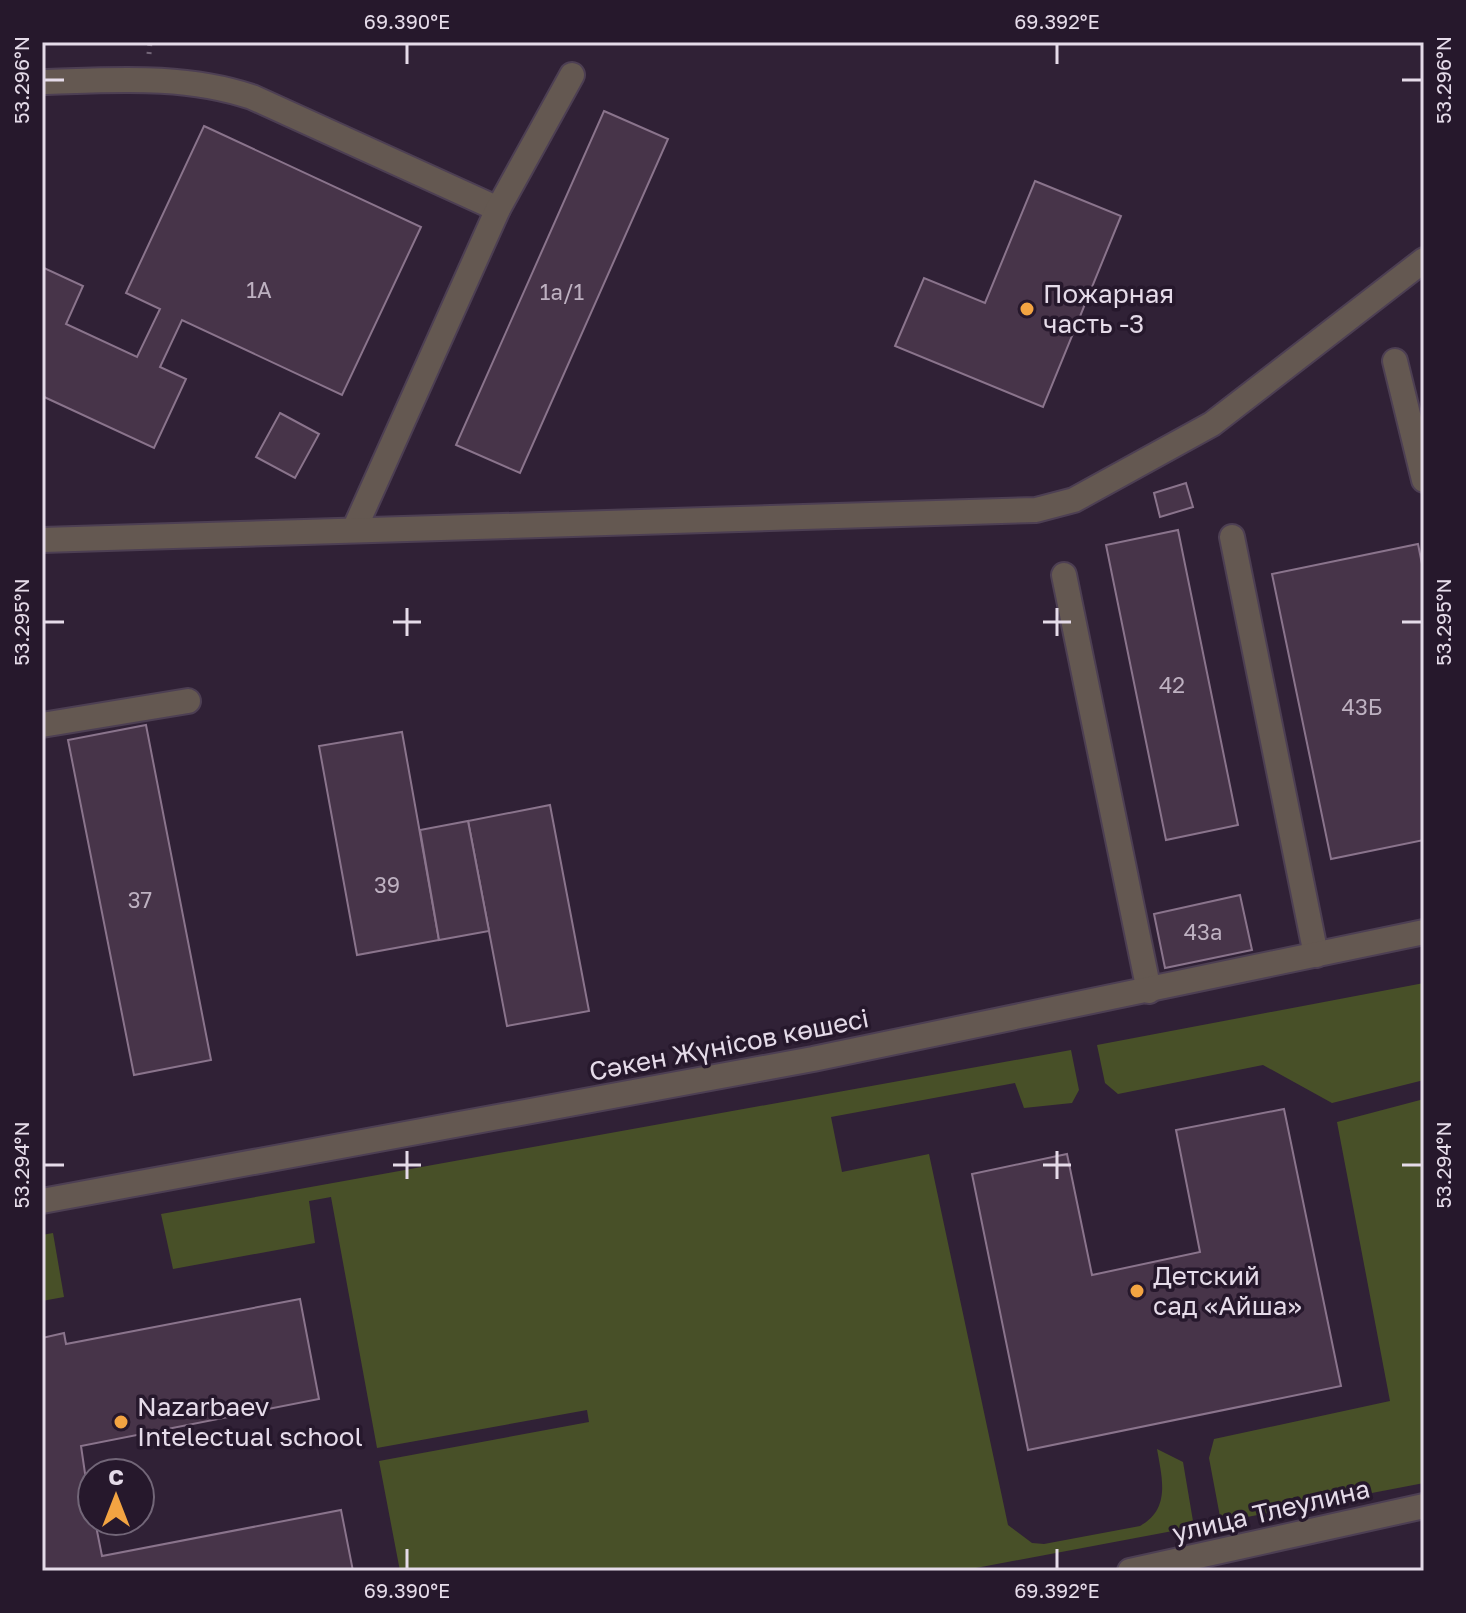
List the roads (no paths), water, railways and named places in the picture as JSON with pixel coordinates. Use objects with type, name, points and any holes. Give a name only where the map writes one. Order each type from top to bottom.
[{"type":"street","points":[[354,530],[498,209],[572,75]]},
{"type":"street","points":[[42,82],[147,79],[219,86],[252,97],[498,209]]},
{"type":"street","points":[[42,540],[1036,510],[1056,506],[1074,500],[1212,424],[1424,260]]},
{"type":"street","points":[[1395,361],[1424,480]]},
{"type":"street","points":[[1232,537],[1316,955]]},
{"type":"street","points":[[1064,575],[1149,991]]},
{"type":"street","points":[[42,725],[188,701]]},
{"type":"street","name":"Сәкен Жүнісов көшесі","points":[[42,1201],[813,1059],[1424,932]]},
{"type":"street","name":"улица Тлеулина","points":[[1130,1571],[1424,1506]]},
{"type":"place","name":"Пожарная часть -3","points":[[1027,309]]},
{"type":"place","name":"Детский сад «Айша»","points":[[1137,1291]]},
{"type":"place","name":"Nazarbaev Intelectual school","points":[[121,1422]]}]
